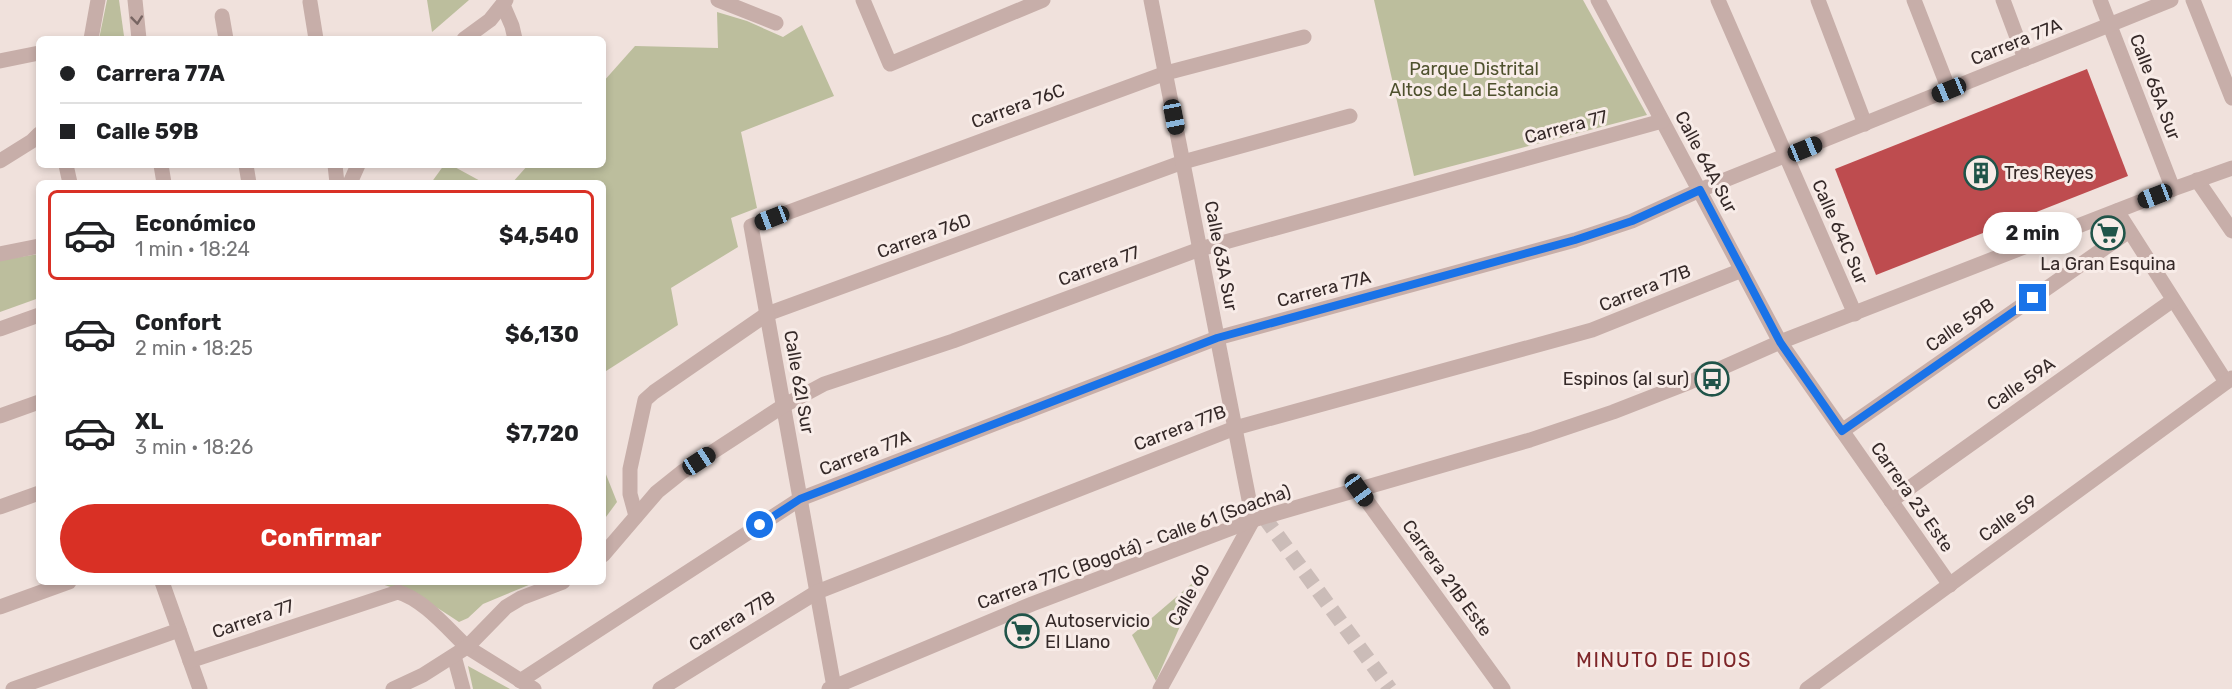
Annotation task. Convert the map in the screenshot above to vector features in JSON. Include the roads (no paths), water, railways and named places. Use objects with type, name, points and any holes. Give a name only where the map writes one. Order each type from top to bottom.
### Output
[{"type":"street","points":[[92,36],[98,0]]},
{"type":"street","points":[[135,0],[139,36]]},
{"type":"street","points":[[718,0],[776,23]]},
{"type":"street","points":[[864,0],[890,64],[1043,0]]},
{"type":"street","name":"Calle 63A Sur","points":[[1151,0],[1253,520]]},
{"type":"street","name":"Calle 64A Sur","points":[[1598,0],[1780,342]]},
{"type":"street","name":"Calle 64C Sur","points":[[1718,0],[1855,314]]},
{"type":"street","points":[[1818,0],[1865,124]]},
{"type":"street","points":[[1914,0],[1949,90]]},
{"type":"street","points":[[2003,0],[2025,59]]},
{"type":"street","name":"Calle 65A Sur","points":[[2100,0],[2173,189]]},
{"type":"street","name":"Carrera 77A","points":[[520,681],[800,499],[1217,338],[1575,240],[1632,221],[1700,190],[2171,0]]},
{"type":"street","points":[[2193,0],[2232,98]]},
{"type":"street","points":[[310,2],[316,36]]},
{"type":"street","points":[[468,36],[490,20],[504,3]]},
{"type":"street","points":[[504,3],[514,36]]},
{"type":"street","points":[[222,16],[225,36]]},
{"type":"street","name":"Carrera 76C","points":[[751,226],[1166,73],[1304,38]]},
{"type":"street","points":[[0,60],[36,54]]},
{"type":"street","name":"Carrera 76D","points":[[636,516],[630,494],[630,469],[645,400],[767,314],[1183,162],[1350,116]]},
{"type":"street","name":"Carrera 77","points":[[606,551],[657,492],[682,472],[783,406],[824,384],[953,341],[1200,249],[1662,120]]},
{"type":"street","points":[[0,161],[36,137]]},
{"type":"street","name":"Carrera 77C (Bogotá) - Calle 61 (Soacha)","points":[[832,688],[1032,604],[1253,520],[1530,440],[1612,412],[1690,382],[1780,342],[2232,168]]},
{"type":"street","points":[[2197,180],[2232,231]]},
{"type":"street","points":[[2117,211],[2173,300],[2229,380]]},
{"type":"street","name":"Calle 62I Sur","points":[[751,226],[817,591],[832,688]]},
{"type":"street","name":"Calle 59B","points":[[1842,431],[2129,231]]},
{"type":"street","points":[[0,254],[36,247]]},
{"type":"street","name":"Carrera 77B","points":[[660,689],[817,591],[1234,428],[1592,330],[1742,270]]},
{"type":"street","name":"Calle 59A","points":[[1891,501],[2173,300]]},
{"type":"street","points":[[0,329],[36,316]]},
{"type":"street","name":"Carrera 23 Este","points":[[1780,342],[1950,585]]},
{"type":"street","name":"Calle 59","points":[[1807,689],[2229,380]]},
{"type":"street","points":[[0,416],[36,403]]},
{"type":"street","name":"Carrera 21B Este","points":[[1359,490],[1503,689]]},
{"type":"street","points":[[0,507],[36,494]]},
{"type":"street","name":"Calle 60","points":[[1160,689],[1253,520]]},
{"type":"street","points":[[0,607],[61,585]]},
{"type":"street","points":[[168,585],[179,630],[200,689]]},
{"type":"street","points":[[393,689],[423,675],[461,651],[506,607],[521,598],[554,585]]},
{"type":"street","name":"Carrera 77","points":[[190,661],[398,592],[417,601],[461,651]]},
{"type":"street","points":[[13,689],[179,630]]},
{"type":"street","points":[[461,651],[534,689]]},
{"type":"street","points":[[461,651],[463,689]]},
{"type":"tunnel","points":[[1264,517],[1390,689]]},
{"type":"place","name":"Tres Reyes","points":[[1981,173]]},
{"type":"place","name":"La Gran Esquina","points":[[2108,233]]},
{"type":"place","name":"Espinos (al sur)","points":[[1712,379]]},
{"type":"place","name":"Autoservicio El Llano","points":[[1022,631]]},
{"type":"district","name":"MINUTO DE DIOS","points":[[1664,660]]},
{"type":"park label","name":"Parque Distrital Altos de La Estancia","points":[[1474,79]]}]
